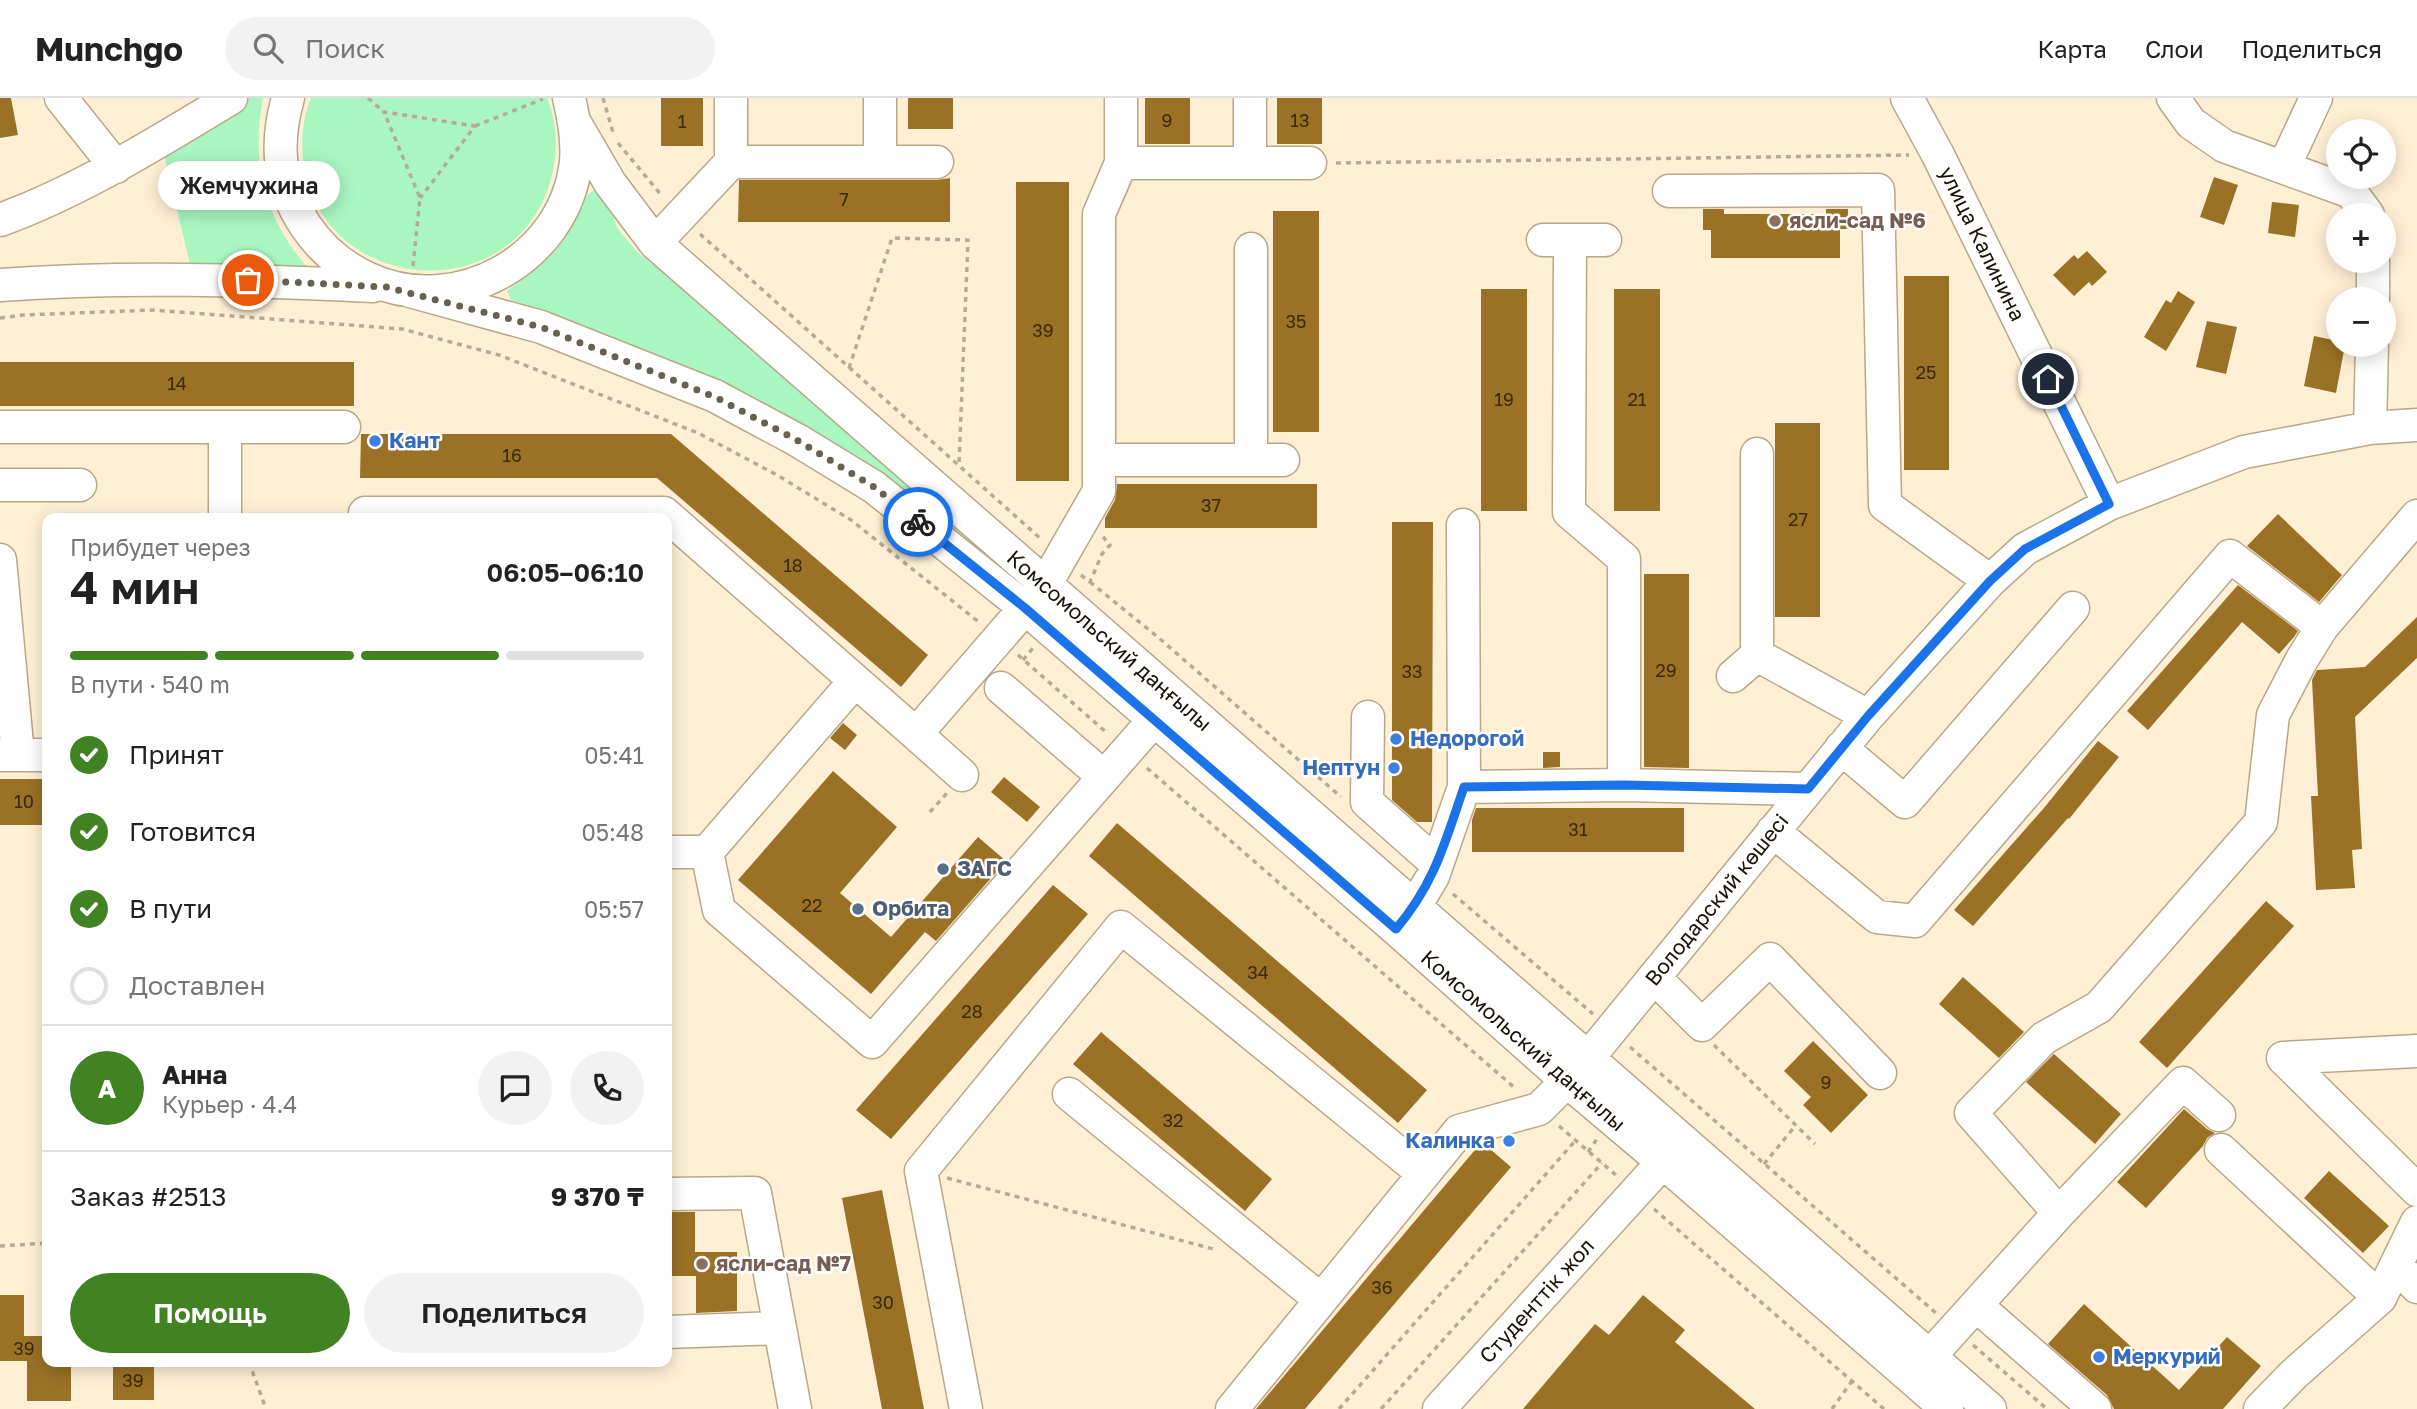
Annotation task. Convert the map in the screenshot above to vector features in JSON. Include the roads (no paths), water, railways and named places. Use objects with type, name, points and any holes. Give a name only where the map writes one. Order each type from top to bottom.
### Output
[{"type":"street","points":[[61,98],[116,167]]},
{"type":"street","points":[[0,220],[116,167],[231,98]]},
{"type":"street","points":[[288,98],[280,125],[281,167],[293,207],[316,242],[348,269],[398,289]]},
{"type":"street","points":[[655,243],[731,162],[731,98]]},
{"type":"street","points":[[880,98],[880,162]]},
{"type":"street","points":[[916,734],[1035,597],[1099,491],[1099,214],[1121,163],[1121,98]]},
{"type":"street","points":[[1250,98],[1250,163]]},
{"type":"street","name":"улица Калинина","points":[[1908,98],[2109,504]]},
{"type":"street","points":[[2173,98],[2191,123],[2224,146],[2351,192],[2359,203]]},
{"type":"street","points":[[2284,167],[2316,98]]},
{"type":"street","points":[[0,285],[71,280],[220,279],[449,291],[487,280],[520,261],[547,233],[566,199],[576,162],[572,110]]},
{"type":"street","name":"Комсомольский даңғылы","points":[[572,110],[610,183],[655,243],[1035,597],[1405,918],[1567,1081],[1664,1162],[1820,1280],[1929,1357],[1990,1409]]},
{"type":"street","points":[[731,162],[937,162]]},
{"type":"street","points":[[1121,163],[1310,163]]},
{"type":"street","points":[[1669,191],[1878,190],[1875,513],[1990,581]]},
{"type":"street","points":[[1605,240],[1556,240],[1569,512],[1624,558],[1624,785]]},
{"type":"street","points":[[1251,249],[1251,460]]},
{"type":"street","name":"Комсомольский даңғылы","points":[[398,289],[541,327],[715,397],[797,440],[874,487],[1035,597],[1154,720],[1588,1058],[1820,1280],[1947,1409]]},
{"type":"street","points":[[2370,428],[2372,357]]},
{"type":"street","name":"Володарский көшесі","points":[[1588,1058],[1868,716],[1990,581],[2025,549],[2109,504],[2244,452],[2370,428],[2417,425]]},
{"type":"street","points":[[0,427],[344,427]]},
{"type":"street","points":[[225,427],[225,513]]},
{"type":"street","points":[[1733,676],[1757,655],[1757,453]]},
{"type":"street","points":[[1099,460],[1283,460]]},
{"type":"street","points":[[0,485],[80,485]]},
{"type":"street","points":[[2059,1213],[1971,1113],[2044,1038],[2099,1007],[2261,822],[2273,715],[2322,627],[2417,516]]},
{"type":"street","points":[[672,520],[962,775]]},
{"type":"street","points":[[1405,918],[1435,870],[1464,787],[1463,525]]},
{"type":"street","points":[[1773,831],[1877,917],[1914,921],[2230,556],[2322,627]]},
{"type":"street","points":[[0,560],[22,755]]},
{"type":"street","points":[[1841,748],[1905,802],[2073,608]]},
{"type":"street","points":[[1757,655],[1868,716]]},
{"type":"street","points":[[672,852],[707,852],[855,681]]},
{"type":"street","points":[[1001,688],[1104,777]]},
{"type":"street","points":[[1368,717],[1367,802],[1435,870]]},
{"type":"street","points":[[707,852],[719,910],[872,1042],[1154,720]]},
{"type":"street","points":[[1464,787],[1624,785],[1808,789]]},
{"type":"street","points":[[966,1409],[921,1171],[1121,927],[1424,1174]]},
{"type":"street","points":[[1654,977],[1702,1026],[1770,959],[1880,1073]]},
{"type":"street","points":[[2417,1051],[2283,1058],[2417,1190]]},
{"type":"street","points":[[1232,1409],[1459,1132],[1539,1109],[1567,1081]]},
{"type":"street","points":[[1929,1357],[1978,1306],[2059,1213],[2183,1083],[2219,1115]]},
{"type":"street","points":[[1069,1094],[1321,1300]]},
{"type":"street","points":[[2221,1150],[2380,1298]]},
{"type":"street","name":"Студенттік жол","points":[[1439,1409],[1664,1162]]},
{"type":"street","points":[[672,1194],[755,1193],[795,1409]]},
{"type":"street","points":[[2260,1409],[2292,1375],[2406,1276],[2417,1222]]},
{"type":"street","points":[[1978,1306],[2095,1409]]},
{"type":"street","points":[[672,1332],[780,1328]]},
{"type":"place","name":"ясли-сад №6","points":[[1775,221]]},
{"type":"place","name":"Жемчужина","points":[[248,280]]},
{"type":"place","name":"Кант","points":[[375,441]]},
{"type":"place","name":"Недорогой","points":[[1396,739]]},
{"type":"place","name":"Нептун","points":[[1394,768]]},
{"type":"place","name":"ЗАГС","points":[[943,869]]},
{"type":"place","name":"Орбита","points":[[858,909]]},
{"type":"place","name":"Калинка","points":[[1509,1141]]},
{"type":"place","name":"ясли-сад №7","points":[[702,1264]]},
{"type":"place","name":"Меркурий","points":[[2099,1357]]}]
